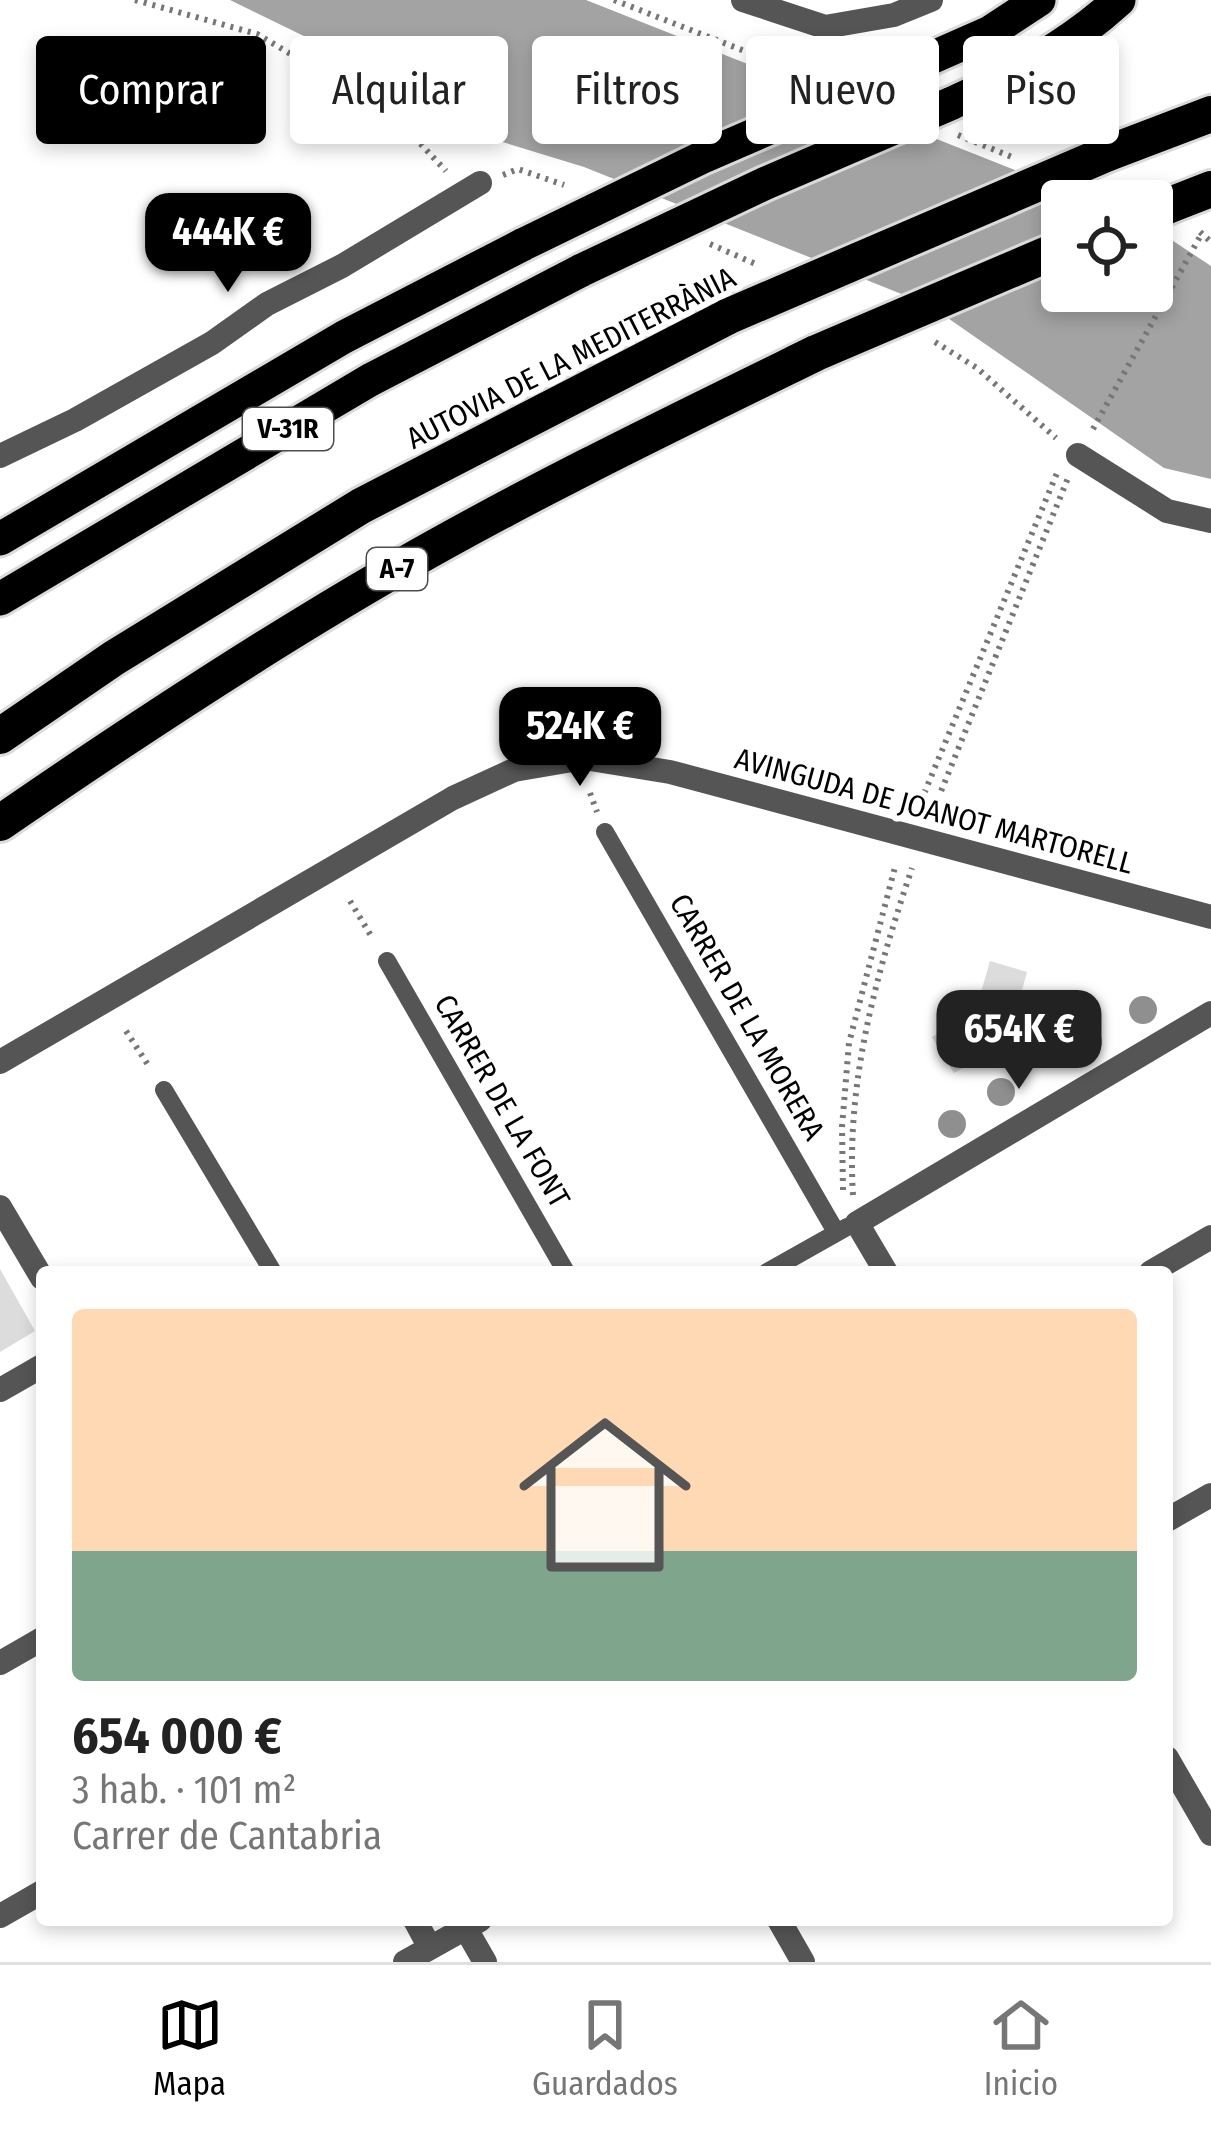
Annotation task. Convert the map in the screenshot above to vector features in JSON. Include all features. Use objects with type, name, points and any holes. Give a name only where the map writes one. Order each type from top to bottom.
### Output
[{"type":"highway","name":"V-31R","points":[[0,539],[344,337],[705,156],[990,32],[1039,0]]},
{"type":"highway","name":"V-31R","points":[[0,599],[370,380],[582,270],[1030,65],[1085,31],[1119,0]]},
{"type":"highway","name":"AUTOVIA DE LA MEDITERRÀNIA","points":[[0,736],[114,658],[361,506],[729,316],[1106,154],[1211,114]]},
{"type":"highway","points":[[1173,204],[1203,192]]},
{"type":"highway","name":"A-7","points":[[0,824],[149,720],[392,572],[603,457],[816,353],[1041,257]]},
{"type":"street","points":[[743,0],[825,27],[894,15],[931,0]]},
{"type":"street","points":[[0,456],[212,343],[267,304],[342,266],[480,183]]},
{"type":"street","points":[[1072,454],[1167,512],[1211,520]]},
{"type":"street","name":"AVINGUDA DE JOANOT MARTORELL","points":[[0,1062],[454,798],[514,770],[584,758],[670,772],[1211,917]]},
{"type":"street","points":[[847,1227],[1211,1013]]},
{"type":"street","points":[[0,1207],[36,1268]]},
{"type":"street","name":"CARRER DE LA MORERA","points":[[847,1227],[881,1266]]},
{"type":"street","points":[[1161,1266],[1211,1237]]},
{"type":"street","points":[[0,1390],[36,1369]]},
{"type":"street","points":[[1173,1517],[1211,1496]]},
{"type":"street","points":[[0,1664],[36,1643]]},
{"type":"street","points":[[1173,1768],[1211,1834]]},
{"type":"street","points":[[0,1916],[36,1895]]},
{"type":"street","points":[[418,1926],[430,1948]]},
{"type":"street","points":[[405,1962],[469,1926]]},
{"type":"street","points":[[474,1926],[485,1962]]},
{"type":"street","points":[[782,1926],[803,1962]]},
{"type":"lane","name":"CARRER DE LA MORERA","points":[[605,832],[847,1227]]},
{"type":"lane","name":"CARRER DE LA FONT","points":[[387,961],[563,1266]]},
{"type":"lane","points":[[164,1090],[269,1266]]},
{"type":"lane","points":[[777,1266],[847,1227]]},
{"type":"path","points":[[921,801],[1072,454],[1092,430],[1202,233],[1211,242]]},
{"type":"path","points":[[847,1227],[842,1127],[849,1043],[895,867]]},
{"type":"path","points":[[350,901],[387,961]]},
{"type":"path","points":[[126,1031],[164,1090]]},
{"type":"shaded area","points":[[230,0],[586,0],[677,36],[532,36],[532,144],[722,144],[722,54],[746,63],[746,144],[939,144],[939,140],[1041,180],[1041,312],[1173,312],[1173,241],[1211,266],[1211,479],[1164,468],[929,305],[584,167],[508,144],[508,36],[304,36]]},
{"type":"shaded area","points":[[990,961],[1027,972],[1017,1009],[978,1003]]},
{"type":"shaded area","points":[[968,1015],[989,1054],[954,1073],[932,1037]]},
{"type":"shaded area","points":[[0,1269],[35,1331],[0,1352]]}]
